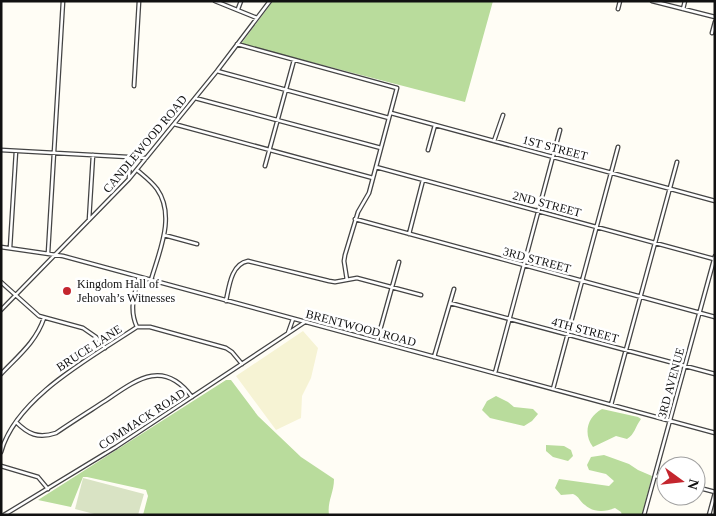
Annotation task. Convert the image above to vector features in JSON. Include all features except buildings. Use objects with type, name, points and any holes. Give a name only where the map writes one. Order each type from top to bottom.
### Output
[{"type":"street","points":[[48,253],[63,1]]},
{"type":"street","points":[[134,86],[139,1]]},
{"type":"street","points":[[215,1],[257,18]]},
{"type":"street","points":[[238,9],[240,1]]},
{"type":"street","name":"CANDLEWOOD ROAD","points":[[1,310],[137,170],[217,71],[270,1]]},
{"type":"street","points":[[618,9],[620,1]]},
{"type":"street","points":[[652,1],[715,17]]},
{"type":"street","points":[[683,9],[685,1]]},
{"type":"street","points":[[712,33],[715,22]]},
{"type":"street","points":[[237,44],[397,88],[369,193],[355,219],[344,261],[347,280]]},
{"type":"street","points":[[265,166],[294,60]]},
{"type":"street","points":[[217,71],[389,118]]},
{"type":"street","points":[[195,98],[381,148]]},
{"type":"street","name":"1ST STREET","points":[[391,113],[715,200]]},
{"type":"street","points":[[494,141],[503,115]]},
{"type":"street","points":[[174,124],[373,178]]},
{"type":"street","points":[[428,150],[435,125]]},
{"type":"street","points":[[495,373],[560,130]]},
{"type":"street","points":[[553,389],[618,147]]},
{"type":"street","points":[[1,150],[146,158]]},
{"type":"street","points":[[10,248],[16,151]]},
{"type":"street","points":[[88,220],[93,155]]},
{"type":"street","points":[[129,179],[130,157]]},
{"type":"street","points":[[611,405],[677,162]]},
{"type":"street","name":"2ND STREET","points":[[376,167],[714,258]]},
{"type":"street","points":[[137,170],[152,183],[163,202],[166,215],[164,235],[150,280]]},
{"type":"street","points":[[409,234],[423,180]]},
{"type":"street","name":"3RD STREET","points":[[355,219],[715,317]]},
{"type":"street","points":[[164,235],[197,244]]},
{"type":"street","name":"BRENTWOOD ROAD","points":[[1,246],[56,254],[715,433]]},
{"type":"street","name":"3RD AVENUE","points":[[644,515],[714,258]]},
{"type":"street","points":[[226,301],[235,268],[248,261],[328,281],[335,282],[357,278],[421,295]]},
{"type":"street","points":[[377,342],[399,262]]},
{"type":"street","points":[[137,327],[132,308],[139,278]]},
{"type":"street","points":[[1,282],[34,312],[44,318],[83,328],[96,337],[104,348]]},
{"type":"street","points":[[434,357],[454,289]]},
{"type":"street","name":"4TH STREET","points":[[450,303],[715,374]]},
{"type":"street","points":[[1,374],[33,341],[44,318]]},
{"type":"street","points":[[288,334],[292,319]]},
{"type":"street","name":"COMMACK ROAD","points":[[4,514],[48,489],[305,322]]},
{"type":"street","name":"BRUCE LANE","points":[[1,452],[8,434],[16,422],[55,381],[137,327],[144,326],[158,329],[226,348],[242,364]]},
{"type":"street","points":[[16,422],[29,433],[35,435],[41,436],[56,433],[134,382],[149,376],[165,376],[172,379],[186,389],[192,397]]},
{"type":"street","points":[[1,466],[38,477],[48,489]]},
{"type":"street","points":[[708,515],[715,492]]},
{"type":"shaded area","points":[[303,331],[318,348],[311,378],[302,396],[301,418],[276,430],[236,376]]},
{"type":"green space","points":[[273,1],[493,1],[465,102],[241,44]]},
{"type":"green space","points":[[226,380],[231,380],[258,416],[301,457],[334,479],[329,515],[143,515],[148,496],[146,490],[87,477],[83,477],[71,507],[38,500]]},
{"type":"green space","points":[[496,396],[514,407],[533,409],[538,414],[524,426],[490,418],[482,410],[487,401]]},
{"type":"green space","points":[[602,409],[641,419],[627,439],[616,436],[593,447],[588,437],[588,426],[593,416]]},
{"type":"green space","points":[[546,445],[564,446],[571,450],[573,456],[568,461],[553,457],[546,451]]},
{"type":"green space","points":[[604,455],[629,464],[652,476],[642,515],[622,515],[615,508],[596,511],[588,508],[575,495],[561,495],[555,488],[559,479],[609,486],[614,481],[606,474],[589,470],[587,465],[591,457]]},
{"type":"green space","points":[[83,478],[144,494],[138,515],[98,515],[75,509]]},
{"type":"place","name":"Kingdom Hall of Jehovah’s Witnesses","points":[[67,291]]}]
